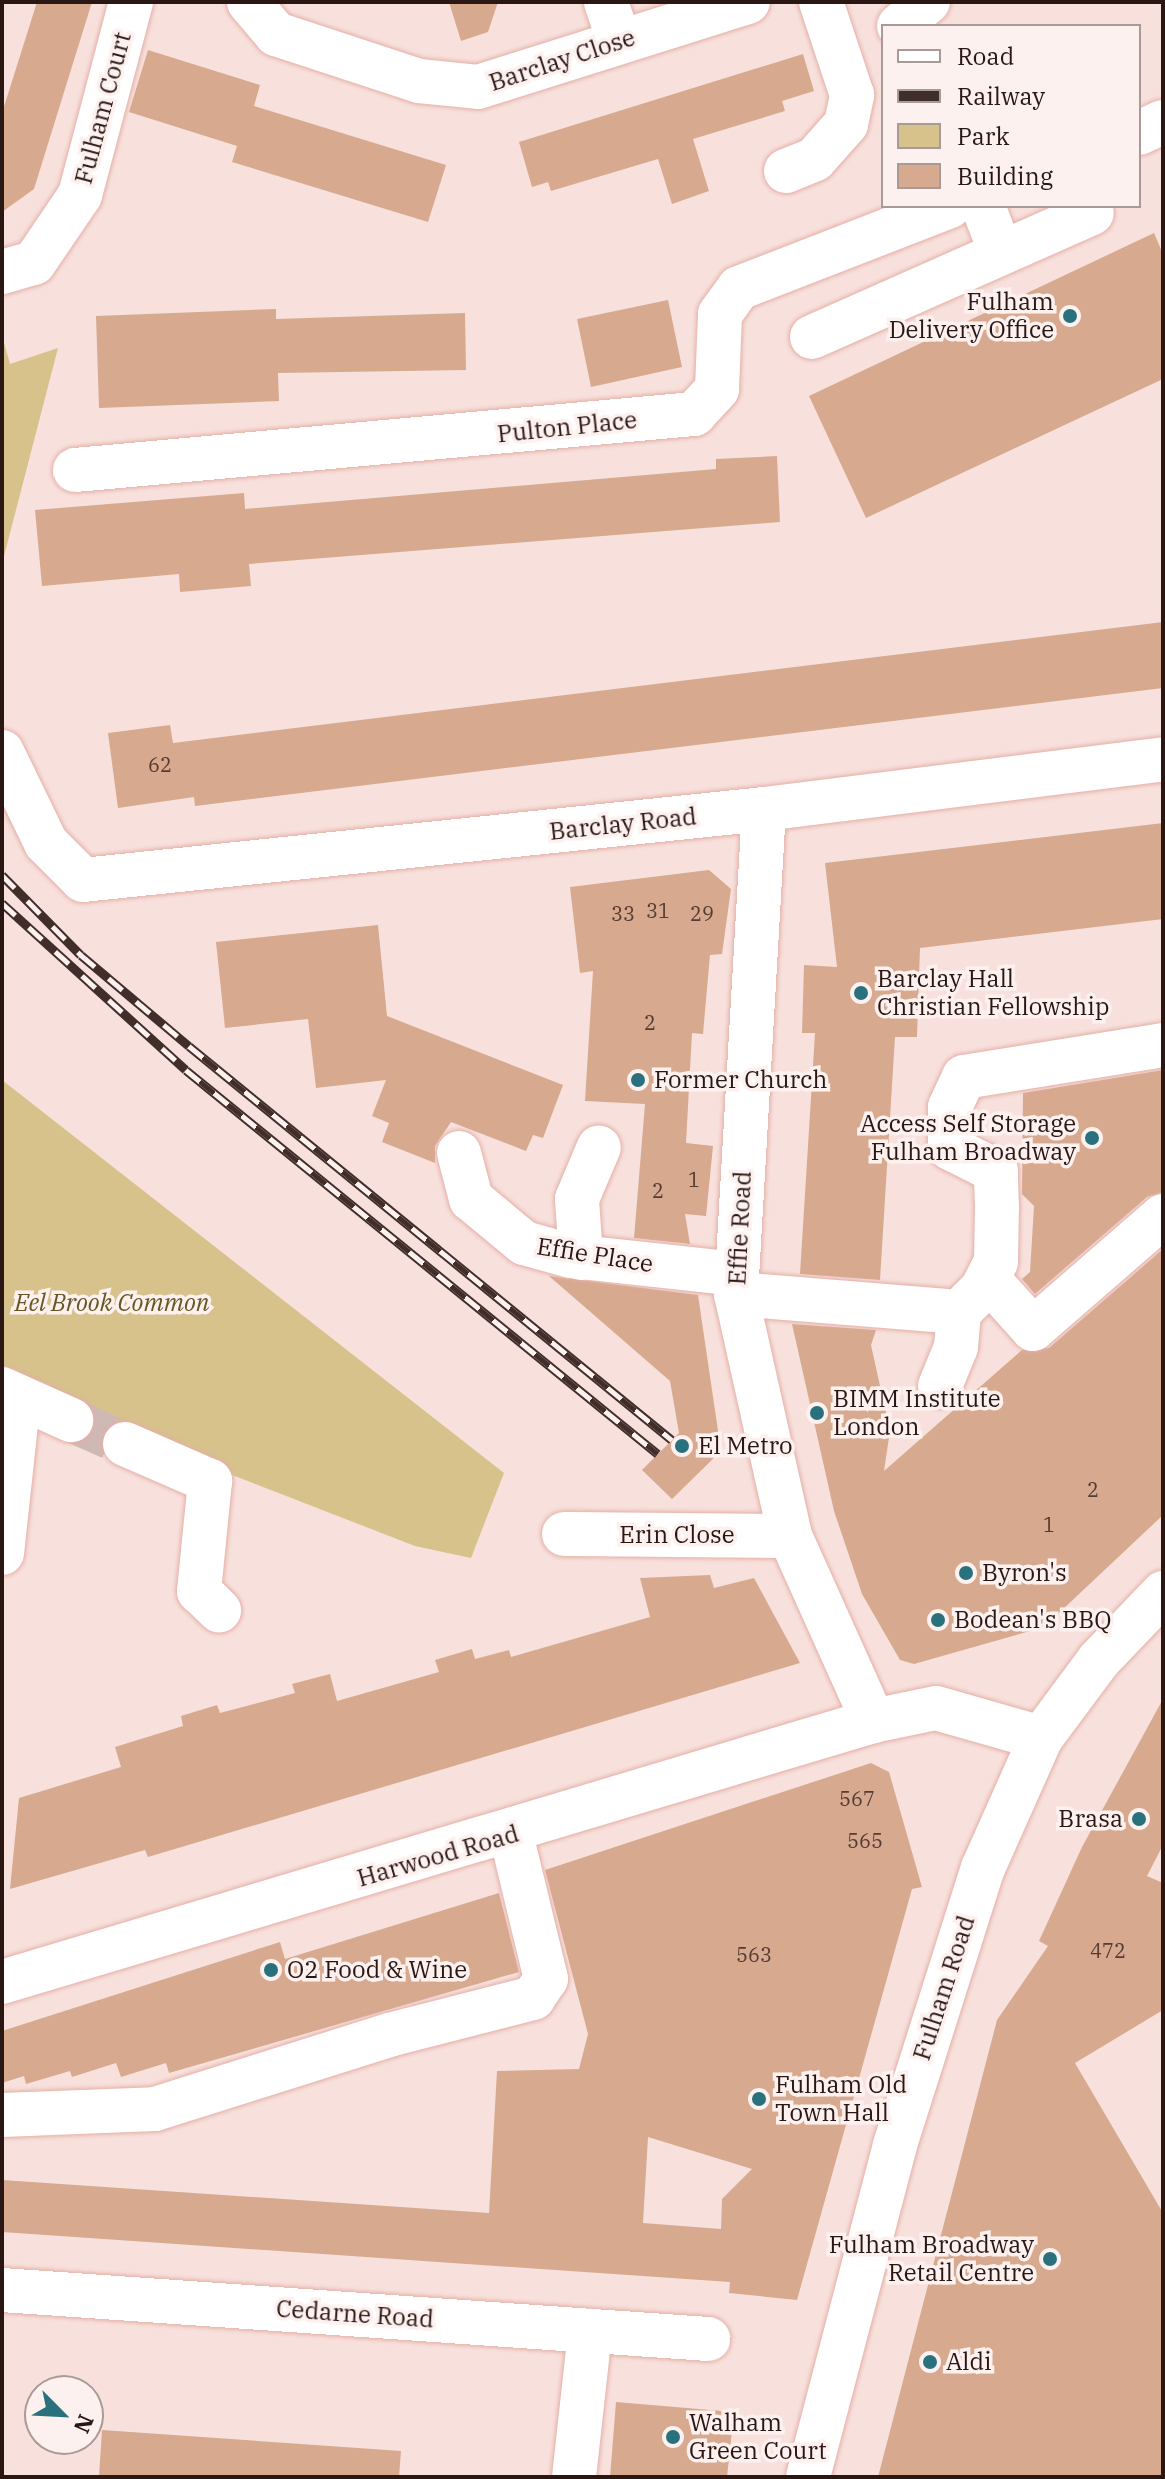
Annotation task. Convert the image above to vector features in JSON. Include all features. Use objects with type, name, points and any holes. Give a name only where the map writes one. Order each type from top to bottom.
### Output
[{"type":"street","name":"Fulham Court","points":[[2,272],[34,263],[80,195],[131,2]]},
{"type":"street","name":"Barclay Close","points":[[249,2],[276,34],[419,81],[478,87],[613,21],[748,2]]},
{"type":"street","points":[[786,171],[815,159],[846,124],[852,95],[821,2]]},
{"type":"street","points":[[901,24],[928,2]]},
{"type":"street","points":[[1141,132],[1163,122]]},
{"type":"street","name":"Pulton Place","points":[[75,470],[694,414],[717,389],[720,314],[739,288],[945,208]]},
{"type":"street","points":[[984,208],[1001,253]]},
{"type":"street","points":[[812,337],[1092,213]]},
{"type":"street","name":"Barclay Road","points":[[2,752],[46,843],[83,880],[764,809],[1163,759]]},
{"type":"street","name":"Effie Road","points":[[764,809],[738,1252],[790,1536],[873,1721]]},
{"type":"street","points":[[940,1386],[956,1347],[959,1312],[988,1279],[996,1262],[996,1171],[950,1148],[950,1107],[964,1077],[1163,1045]]},
{"type":"street","points":[[581,1258],[577,1199],[599,1147]]},
{"type":"street","name":"Effie Place","points":[[459,1153],[471,1199],[496,1226],[524,1243],[581,1258],[738,1252],[959,1312]]},
{"type":"street","points":[[988,1279],[1033,1329],[1163,1216]]},
{"type":"street","points":[[2,1553],[11,1393],[71,1420]]},
{"type":"street","points":[[125,1444],[210,1481],[199,1591],[219,1610]]},
{"type":"street","name":"Erin Close","points":[[564,1534],[790,1536]]},
{"type":"street","name":"Fulham Road","points":[[808,2477],[938,2005],[983,1868],[1041,1738],[1099,1660],[1163,1593]]},
{"type":"street","name":"Harwood Road","points":[[2,1982],[511,1834],[873,1721],[936,1708],[1041,1738]]},
{"type":"street","points":[[2,2115],[155,2109],[389,2035],[533,1998],[546,1979],[511,1834]]},
{"type":"street","name":"Cedarne Road","points":[[2,2290],[708,2339]]},
{"type":"street","points":[[574,2477],[590,2331]]},
{"type":"green space","points":[[3,339],[10,364],[58,348],[2,564]]},
{"type":"green space","name":"Eel Brook Common","points":[[2,1080],[504,1473],[471,1558],[415,1546],[152,1444],[2,1368]]},
{"type":"building","points":[[37,2],[92,2],[34,189],[2,212],[2,113]]},
{"type":"building","points":[[449,2],[498,2],[488,32],[461,41]]},
{"type":"building","points":[[148,50],[260,85],[254,106],[446,165],[428,222],[232,162],[237,146],[129,112]]},
{"type":"building","points":[[803,54],[814,91],[782,101],[785,111],[693,139],[709,191],[672,204],[658,159],[551,191],[548,182],[532,187],[519,142]]},
{"type":"building","name":"Fulham Delivery Office","points":[[1154,233],[1163,254],[1163,379],[866,518],[809,396]]},
{"type":"building","points":[[668,300],[682,367],[591,387],[577,319]]},
{"type":"building","points":[[276,309],[276,319],[465,313],[466,370],[278,373],[279,401],[99,408],[96,316]]},
{"type":"building","points":[[777,456],[780,522],[249,564],[251,586],[180,592],[179,574],[42,586],[35,510],[244,493],[245,509],[716,469],[716,459]]},
{"type":"building","points":[[1163,622],[1163,688],[195,806],[194,797],[118,808],[108,733],[170,725],[173,743]]},
{"type":"building","points":[[1163,823],[1163,919],[920,948],[917,1037],[895,1037],[880,1280],[800,1274],[815,1033],[802,1033],[804,965],[837,967],[825,863]]},
{"type":"building","points":[[709,870],[731,889],[722,954],[710,955],[703,1034],[692,1033],[686,1143],[713,1146],[706,1216],[685,1214],[690,1244],[634,1238],[645,1104],[585,1101],[593,971],[580,973],[570,887]]},
{"type":"building","points":[[378,925],[387,1016],[563,1085],[543,1138],[533,1135],[526,1151],[451,1122],[435,1146],[435,1163],[382,1142],[389,1123],[372,1116],[386,1080],[316,1088],[308,1019],[225,1028],[216,942]]},
{"type":"building","name":"Access Self Storage Fulham Broadway","points":[[1163,1070],[1163,1192],[1147,1197],[1035,1294],[1022,1279],[1030,1272],[1034,1206],[1022,1194],[1023,1093]]},
{"type":"building","points":[[1163,1249],[1163,1515],[1044,1627],[914,1664],[900,1660],[862,1594],[834,1511],[792,1324],[876,1330],[871,1345],[890,1431],[884,1471],[1022,1350],[1049,1348]]},
{"type":"building","points":[[549,1276],[698,1295],[721,1451],[672,1499],[642,1470],[679,1433],[670,1381]]},
{"type":"building","points":[[710,1575],[714,1588],[754,1578],[800,1663],[148,1857],[145,1850],[10,1889],[19,1798],[121,1767],[115,1747],[183,1726],[181,1716],[217,1705],[220,1713],[295,1693],[292,1684],[330,1674],[337,1701],[439,1672],[435,1660],[472,1649],[475,1659],[509,1650],[511,1657],[650,1617],[640,1578]]},
{"type":"building","name":"Fulham Broadway Retail Centre","points":[[1163,1699],[1163,1845],[1147,1876],[1163,1883],[1163,2010],[1075,2063],[1163,2213],[1163,2477],[878,2477],[997,2020],[1048,1946],[1039,1941],[1082,1847]]},
{"type":"building","points":[[871,1763],[889,1772],[922,1887],[912,1889],[797,2300],[729,2293],[730,2282],[2,2232],[2,2180],[489,2213],[497,2071],[579,2069],[588,2034],[545,1870]],"holes":[[[648,2137],[752,2169],[722,2199],[721,2229],[643,2223]]]},
{"type":"building","points":[[499,1893],[519,1972],[169,2073],[166,2063],[121,2077],[116,2063],[72,2077],[70,2071],[26,2084],[24,2076],[2,2083],[2,2031],[280,1942],[285,1959]]},
{"type":"building","name":"Walham Green Court","points":[[616,2402],[734,2412],[727,2477],[610,2477]]},
{"type":"building","points":[[104,2430],[401,2451],[399,2477],[99,2477],[100,2455],[104,2455]]},
{"type":"tunnel","points":[[71,1420],[125,1444]]},
{"type":"railway","points":[[2,875],[81,955],[672,1440]]},
{"type":"railway","points":[[2,903],[186,1070],[658,1454]]},
{"type":"place","name":"Fulham Delivery Office","points":[[1070,316]]},
{"type":"place","name":"Barclay Hall Christian Fellowship","points":[[861,993]]},
{"type":"place","name":"Former Church","points":[[638,1080]]},
{"type":"place","name":"Access Self Storage Fulham Broadway","points":[[1092,1138]]},
{"type":"place","name":"BIMM Institute London","points":[[817,1413]]},
{"type":"place","name":"El Metro","points":[[682,1446]]},
{"type":"place","name":"Byron's","points":[[966,1573]]},
{"type":"place","name":"Bodean's BBQ","points":[[938,1620]]},
{"type":"place","name":"Brasa","points":[[1139,1819]]},
{"type":"place","name":"O2 Food & Wine","points":[[271,1970]]},
{"type":"place","name":"Fulham Old Town Hall","points":[[759,2099]]},
{"type":"place","name":"Fulham Broadway Retail Centre","points":[[1050,2259]]},
{"type":"place","name":"Aldi","points":[[930,2362]]},
{"type":"place","name":"Walham Green Court","points":[[673,2437]]}]
